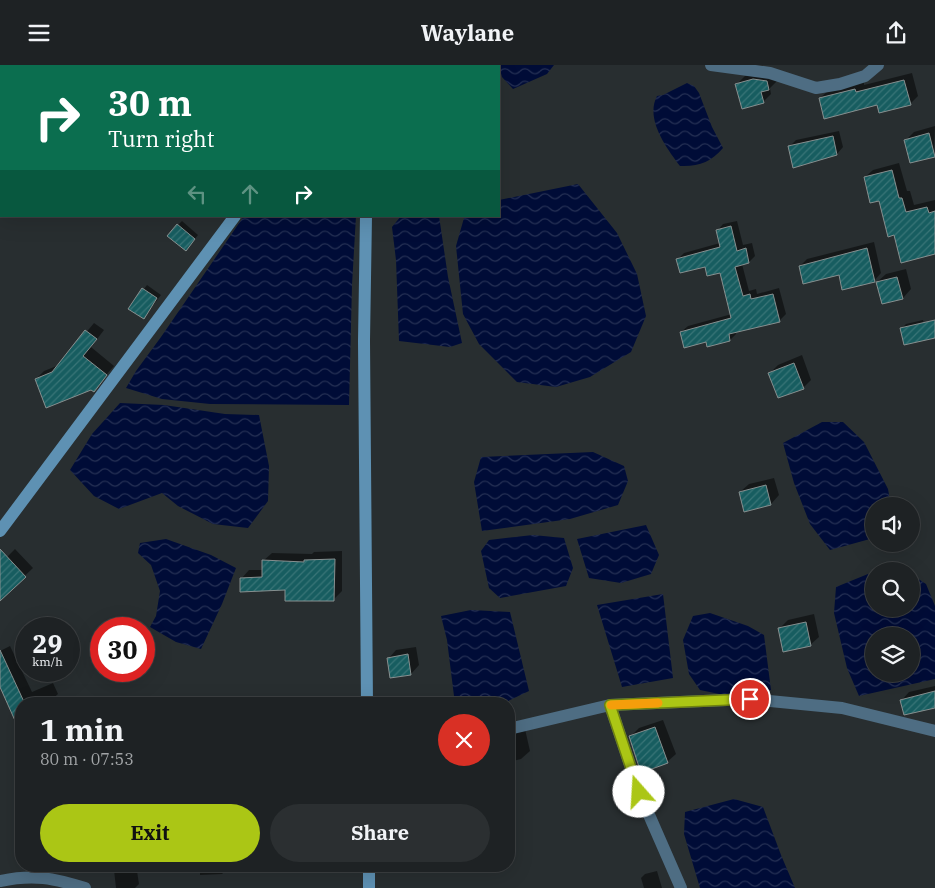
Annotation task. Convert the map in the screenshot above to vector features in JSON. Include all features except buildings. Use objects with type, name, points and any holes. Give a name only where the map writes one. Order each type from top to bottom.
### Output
[{"type":"street","points":[[710,65],[770,73],[816,88],[840,84],[865,76],[878,65]]},
{"type":"street","points":[[0,531],[233,217]]},
{"type":"street","points":[[366,217],[364,341],[367,697]]},
{"type":"street","points":[[515,728],[610,705],[750,699],[842,708],[935,731]]},
{"type":"street","points":[[610,705],[639,792],[681,888]]},
{"type":"street","points":[[368,872],[369,888]]},
{"type":"street","points":[[0,881],[22,876],[54,878],[85,888]]},
{"type":"water","points":[[500,65],[554,65],[547,74],[513,89],[502,77]]},
{"type":"water","points":[[687,83],[694,86],[699,93],[712,127],[723,148],[704,163],[693,166],[680,166],[659,133],[655,123],[654,105],[657,96]]},
{"type":"water","points":[[578,184],[617,233],[637,274],[646,316],[631,352],[590,377],[556,387],[517,382],[479,344],[463,314],[456,246],[464,218],[500,217],[500,200]]},
{"type":"water","points":[[243,217],[356,217],[349,405],[210,404],[162,399],[126,388]]},
{"type":"water","points":[[400,217],[439,217],[448,277],[462,343],[450,347],[399,341],[396,260],[392,227]]},
{"type":"water","points":[[120,403],[164,405],[225,414],[259,415],[269,466],[268,501],[248,528],[213,524],[178,506],[162,493],[119,509],[94,496],[70,470],[92,434]]},
{"type":"water","points":[[822,422],[843,422],[864,442],[888,489],[889,497],[865,497],[865,540],[830,550],[810,524],[794,483],[783,443]]},
{"type":"water","points":[[593,452],[624,466],[628,481],[618,505],[570,519],[482,531],[474,482],[481,457]]},
{"type":"water","points":[[646,525],[659,555],[651,574],[621,583],[589,578],[577,539]]},
{"type":"water","points":[[533,535],[564,538],[573,568],[566,586],[500,598],[489,588],[481,551],[489,540]]},
{"type":"water","points":[[166,539],[211,555],[236,568],[201,649],[176,642],[155,630],[155,618],[160,591],[151,565],[138,553],[140,543]]},
{"type":"water","points":[[865,575],[865,617],[920,617],[920,580],[926,584],[935,606],[935,679],[859,696],[847,668],[834,613],[836,587]]},
{"type":"water","points":[[663,594],[673,678],[622,687],[597,605]]},
{"type":"water","points":[[471,610],[510,612],[529,691],[515,698],[454,697],[447,640],[441,616]]},
{"type":"water","points":[[710,613],[748,626],[764,635],[771,690],[724,695],[700,690],[689,674],[683,640],[693,616]]},
{"type":"water","points":[[734,799],[763,807],[795,888],[700,888],[684,834],[685,812]]},
{"type":"slow traffic","points":[[611,705],[658,703]]},
{"type":"route","points":[[639,792],[610,705],[750,699]]}]
